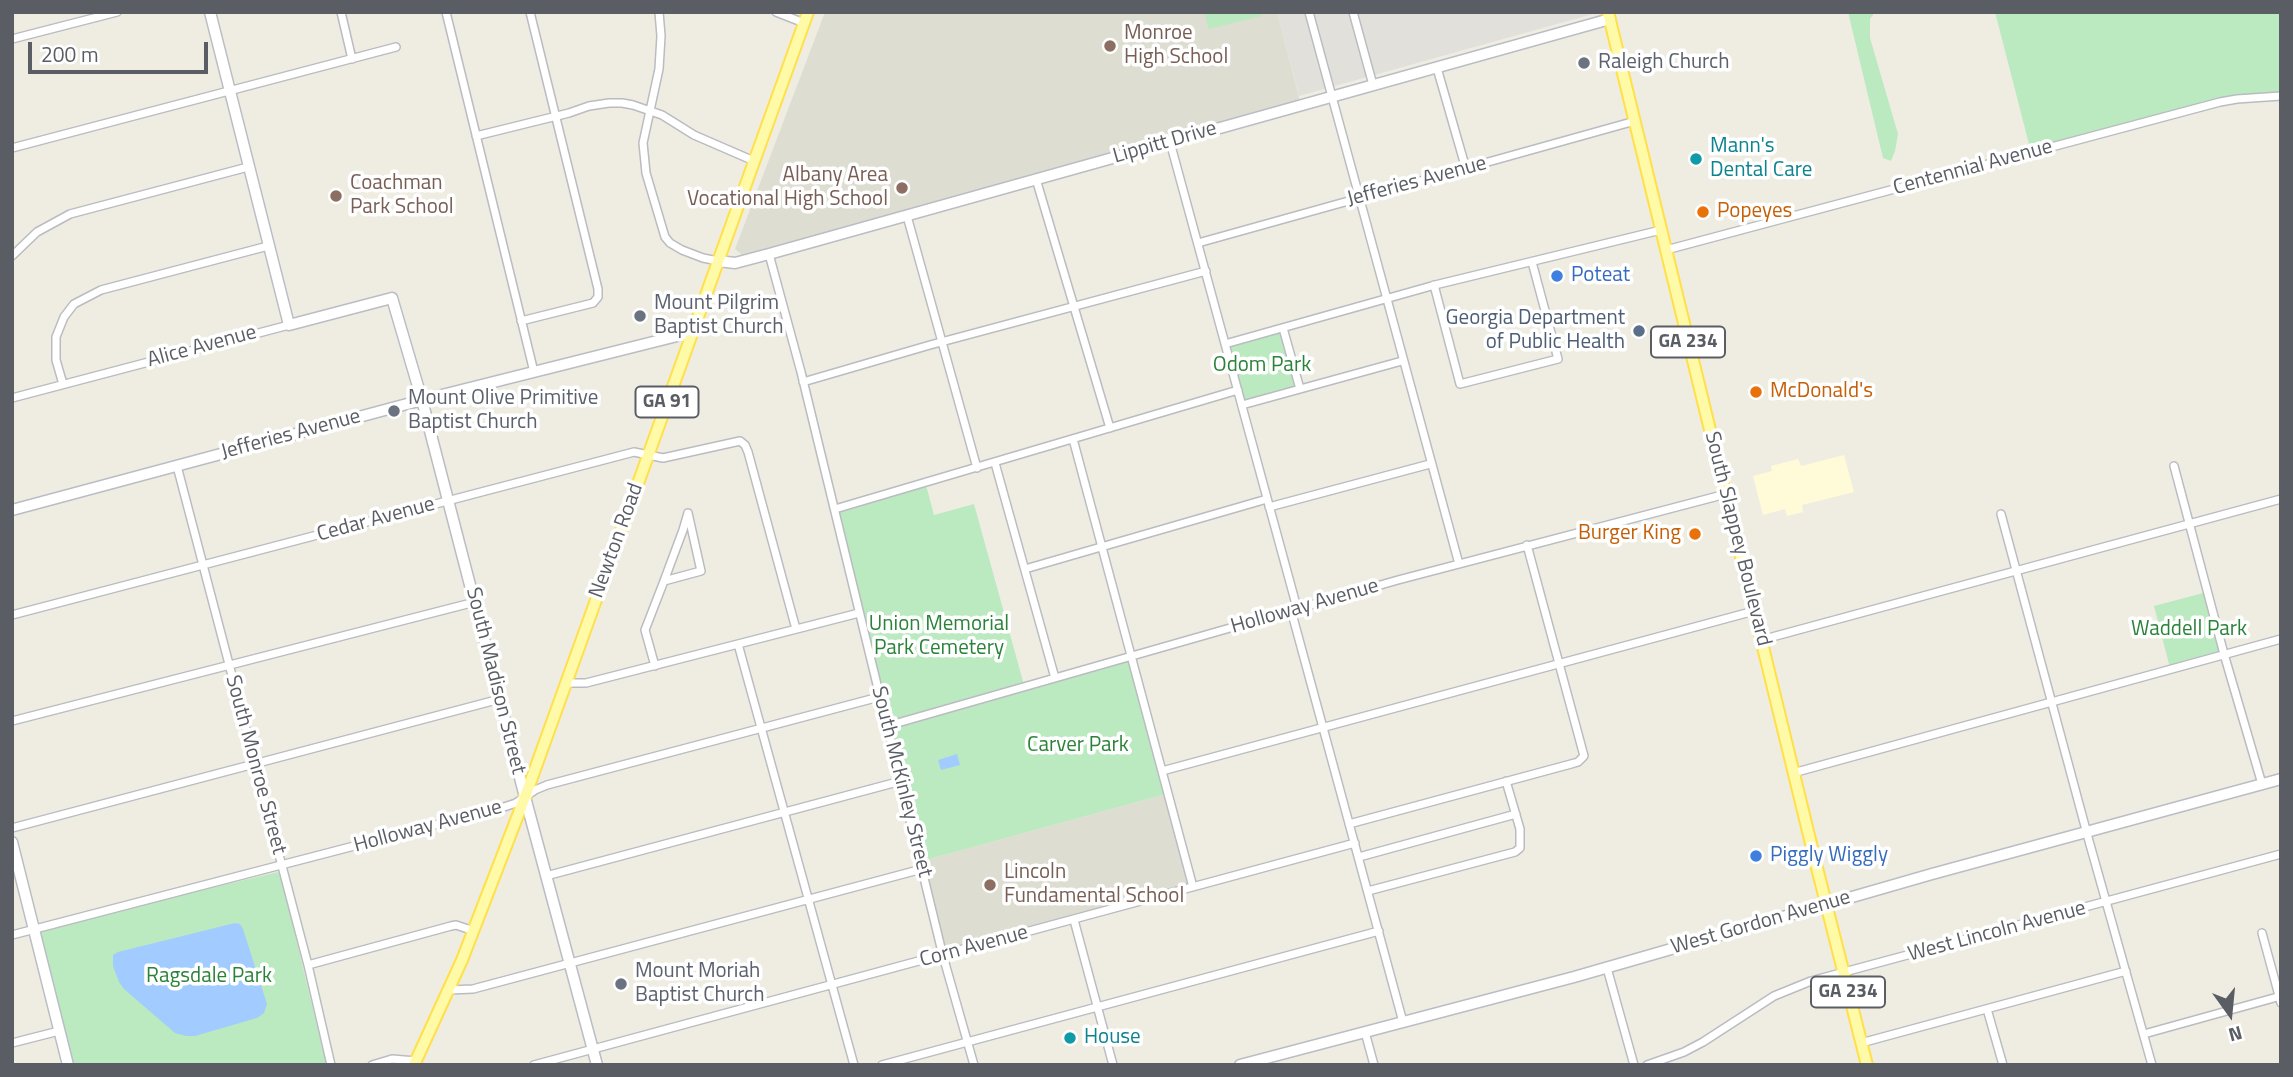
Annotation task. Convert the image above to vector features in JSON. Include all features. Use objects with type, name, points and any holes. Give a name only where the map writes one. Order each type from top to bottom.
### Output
[{"type":"main road","name":"South Slappey Boulevard","points":[[1609,16],[1793,773],[1867,1065]]},
{"type":"main road","name":"Newton Road","points":[[415,1063],[474,931],[525,797],[806,18]]},
{"type":"street","points":[[12,39],[117,12]]},
{"type":"street","points":[[210,12],[289,324]]},
{"type":"street","points":[[341,12],[352,59]]},
{"type":"street","points":[[446,12],[534,372]]},
{"type":"street","points":[[521,321],[593,303],[598,297],[530,12]]},
{"type":"street","points":[[659,12],[660,62],[645,131],[643,155],[646,173],[662,233],[670,243],[703,258],[718,261]]},
{"type":"street","points":[[776,12],[806,18]]},
{"type":"street","points":[[1309,12],[1459,564]]},
{"type":"street","points":[[1353,12],[1373,85]]},
{"type":"street","name":"Lippitt Drive","points":[[718,261],[735,262],[769,254],[1437,68],[1609,16]]},
{"type":"street","points":[[12,148],[396,47]]},
{"type":"street","points":[[1437,68],[1466,169]]},
{"type":"street","name":"Centennial Avenue","points":[[1666,250],[2183,112],[2237,99],[2281,96]]},
{"type":"street","points":[[476,136],[589,106],[609,103],[633,105],[662,115],[704,140],[754,161]]},
{"type":"street","name":"Jefferies Avenue","points":[[1198,243],[1635,121]]},
{"type":"street","points":[[1170,142],[1268,503],[1349,824],[1403,1022]]},
{"type":"street","points":[[12,256],[37,232],[70,214],[248,166]]},
{"type":"street","points":[[1036,179],[1110,428]]},
{"type":"street","points":[[907,216],[977,468]]},
{"type":"street","points":[[1225,344],[1434,285],[1661,230]]},
{"type":"street","points":[[63,384],[56,360],[56,337],[64,317],[74,304],[101,290],[268,246]]},
{"type":"street","name":"South McKinley Street","points":[[769,254],[835,509],[943,956],[974,1065]]},
{"type":"street","points":[[1434,285],[1460,384],[1558,359],[1532,262]]},
{"type":"street","points":[[803,382],[1206,271]]},
{"type":"street","name":"Alice Avenue","points":[[12,398],[392,298]]},
{"type":"street","name":"South Madison Street","points":[[392,298],[422,400],[597,1065]]},
{"type":"street","points":[[1283,328],[1300,389]]},
{"type":"street","name":"Jefferies Avenue","points":[[12,510],[422,400],[693,332]]},
{"type":"street","points":[[1242,405],[1402,361]]},
{"type":"street","points":[[835,509],[1238,390]]},
{"type":"street","points":[[1073,439],[1193,887]]},
{"type":"street","name":"Cedar Avenue","points":[[12,615],[634,452],[663,458],[740,442],[745,444],[748,452],[796,629]]},
{"type":"street","points":[[995,463],[1055,678]]},
{"type":"street","points":[[1025,569],[1268,503],[1430,464]]},
{"type":"street","name":"South Monroe Street","points":[[177,466],[308,965],[331,1065]]},
{"type":"street","points":[[2174,466],[2262,784]]},
{"type":"street","name":"Holloway Avenue","points":[[887,726],[1294,609],[1726,494]]},
{"type":"street","points":[[1761,640],[2281,499]]},
{"type":"street","points":[[654,666],[645,630],[688,513],[701,571],[664,581]]},
{"type":"street","points":[[2001,514],[2152,1065]]},
{"type":"street","points":[[1349,824],[1578,762],[1584,756],[1527,545]]},
{"type":"street","points":[[12,722],[475,602]]},
{"type":"street","points":[[1162,771],[1754,611]]},
{"type":"street","points":[[565,683],[586,683],[859,613]]},
{"type":"street","points":[[1793,773],[2281,639]]},
{"type":"street","points":[[738,644],[854,1065]]},
{"type":"street","name":"Holloway Avenue","points":[[12,935],[504,807],[547,785],[879,697]]},
{"type":"street","points":[[12,828],[500,699]]},
{"type":"street","name":"West Gordon Avenue","points":[[1240,1065],[1607,968],[2281,779]]},
{"type":"street","points":[[546,876],[901,781]]},
{"type":"street","points":[[1368,891],[1514,852],[1520,848],[1520,829],[1506,781]]},
{"type":"street","points":[[1359,858],[1516,814]]},
{"type":"street","points":[[12,842],[68,1065]]},
{"type":"street","name":"Corn Avenue","points":[[534,1065],[1355,843]]},
{"type":"street","name":"West Lincoln Avenue","points":[[1647,1065],[1684,1052],[1774,996],[1811,981],[2281,854]]},
{"type":"street","points":[[449,989],[473,989],[922,869]]},
{"type":"street","points":[[1074,920],[1113,1065]]},
{"type":"street","points":[[308,965],[452,926],[474,931]]},
{"type":"street","points":[[882,1065],[1378,931]]},
{"type":"street","points":[[2144,1034],[2280,998],[2262,933]]},
{"type":"street","points":[[1607,968],[1633,1065]]},
{"type":"street","points":[[1861,1043],[2126,971]]},
{"type":"street","points":[[1987,1009],[2003,1065]]},
{"type":"street","points":[[12,1043],[59,1031]]},
{"type":"street","points":[[1365,1032],[1374,1065]]},
{"type":"street","points":[[372,1065],[392,1059],[415,1063]]},
{"type":"shaded area","points":[[825,12],[1277,12],[1301,105],[742,255],[735,249]]},
{"type":"shaded area","points":[[1277,12],[1600,12],[1299,96]]},
{"type":"shaded area","points":[[1844,455],[1854,492],[1802,505],[1803,512],[1787,516],[1785,509],[1763,515],[1753,476],[1772,471],[1771,466],[1798,459],[1801,466]]},
{"type":"shaded area","points":[[1166,794],[1189,887],[945,952],[922,861]]},
{"type":"green space","points":[[1204,12],[1260,12],[1261,16],[1209,29]]},
{"type":"green space","points":[[1848,12],[1875,12],[1870,19],[1870,38],[1898,134],[1891,161],[1883,158]]},
{"type":"green space","points":[[1995,12],[2281,12],[2281,96],[2237,99],[2031,152]]},
{"type":"green space","name":"Odom Park","points":[[1282,329],[1298,388],[1242,404],[1226,344]]},
{"type":"green space","name":"Union Memorial Park Cemetery","points":[[926,485],[934,515],[974,504],[1024,685],[888,723],[837,510]]},
{"type":"green space","name":"Waddell Park","points":[[2207,592],[2224,654],[2170,668],[2154,606]]},
{"type":"green space","name":"Carver Park","points":[[1130,659],[1166,794],[922,861],[889,728]]},
{"type":"green space","name":"Ragsdale Park","points":[[278,872],[328,1065],[70,1065],[35,930]]},
{"type":"water","points":[[957,754],[960,765],[941,770],[938,760]]},
{"type":"water","points":[[240,924],[243,929],[267,1004],[264,1013],[257,1018],[195,1036],[186,1036],[175,1033],[119,982],[113,966],[113,955],[118,952]]},
{"type":"place","name":"Monroe High School","points":[[1110,46]]},
{"type":"place","name":"Raleigh Church","points":[[1584,63]]},
{"type":"place","name":"Mann's Dental Care","points":[[1696,159]]},
{"type":"place","name":"Albany Area Vocational High School","points":[[902,188]]},
{"type":"place","name":"Coachman Park School","points":[[336,196]]},
{"type":"place","name":"Popeyes","points":[[1703,212]]},
{"type":"place","name":"Poteat","points":[[1557,276]]},
{"type":"place","name":"Mount Pilgrim Baptist Church","points":[[640,316]]},
{"type":"place","name":"Georgia Department of Public Health","points":[[1639,331]]},
{"type":"place","name":"McDonald's","points":[[1756,392]]},
{"type":"place","name":"Mount Olive Primitive Baptist Church","points":[[394,411]]},
{"type":"place","name":"Burger King","points":[[1695,534]]},
{"type":"place","name":"Piggly Wiggly","points":[[1756,856]]},
{"type":"place","name":"Lincoln Fundamental School","points":[[990,885]]},
{"type":"place","name":"Mount Moriah Baptist Church","points":[[621,984]]},
{"type":"place","name":"House","points":[[1070,1038]]}]
